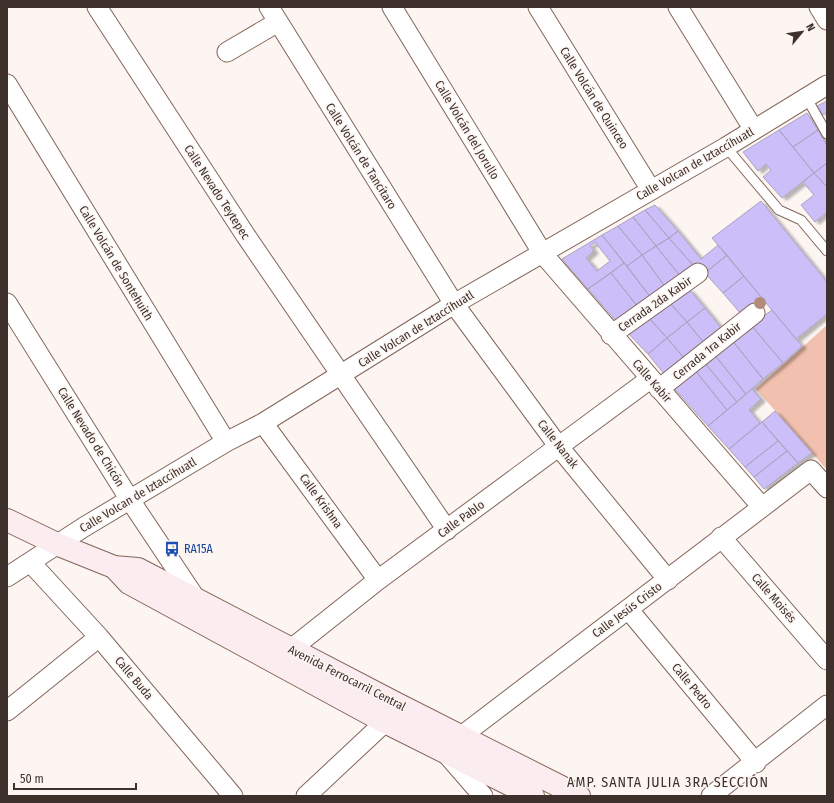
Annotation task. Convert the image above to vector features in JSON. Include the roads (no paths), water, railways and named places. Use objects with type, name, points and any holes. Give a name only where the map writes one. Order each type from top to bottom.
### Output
[{"type":"street","name":"Calle Nevado Teytepec","points":[[97,7],[237,223],[340,376]]},
{"type":"street","name":"Calle Volcán del Jorullo","points":[[392,7],[543,254]]},
{"type":"street","name":"Calle Volcán de Quinceo","points":[[538,7],[651,190]]},
{"type":"street","points":[[678,7],[754,130]]},
{"type":"street","points":[[819,7],[827,20]]},
{"type":"street","points":[[227,52],[274,14]]},
{"type":"street","name":"Calle Volcán de Tancítaro","points":[[274,14],[454,304]]},
{"type":"street","name":"Calle Volcán de Sontehuith","points":[[7,84],[226,442]]},
{"type":"street","name":"Calle Volcan de Iztaccíhuatl","points":[[7,577],[31,563],[84,527],[340,376],[454,304],[726,147],[827,85]]},
{"type":"street","name":"Calle Kabir","points":[[543,254],[611,335],[762,507]]},
{"type":"street","name":"Cerrada 2da Kabir","points":[[611,335],[698,273]]},
{"type":"street","name":"Calle Nevado de Chicón","points":[[7,303],[130,500],[217,630]]},
{"type":"street","name":"Calle Nanak","points":[[454,304],[559,447],[668,580]]},
{"type":"street","name":"Cerrada 1ra Kabir","points":[[655,384],[755,313]]},
{"type":"street","points":[[340,376],[447,530]]},
{"type":"street","name":"Calle Pablo","points":[[274,661],[292,649],[378,580],[559,447],[655,384]]},
{"type":"street","name":"Calle Krishna","points":[[263,422],[378,580]]},
{"type":"street","name":"Calle Jesús Cristo","points":[[443,750],[811,470],[827,488]]},
{"type":"street","name":"Avenida Ferrocarril Central","points":[[7,520],[114,567],[138,569],[397,704],[579,796]]},
{"type":"street","name":"Calle Moisés","points":[[721,537],[827,660]]},
{"type":"street","name":"Calle Buda","points":[[31,563],[99,637],[234,796]]},
{"type":"street","name":"Avenida Ferrocarril Central","points":[[114,567],[129,583],[385,722],[533,796]]},
{"type":"street","name":"Calle Pedro","points":[[628,609],[756,763]]},
{"type":"street","points":[[7,711],[99,637]]},
{"type":"street","points":[[306,796],[385,722],[397,704]]},
{"type":"street","points":[[712,796],[756,763],[827,704]]},
{"type":"street","points":[[443,750],[483,796]]},
{"type":"lane","points":[[806,97],[827,134]]},
{"type":"lane","points":[[726,147],[779,210],[800,220],[827,252]]},
{"type":"place","name":"RA15A","points":[[172,549]]},
{"type":"district","name":"AMP. SANTA JULIA 3RA SECCIÓN","points":[[668,782]]}]
